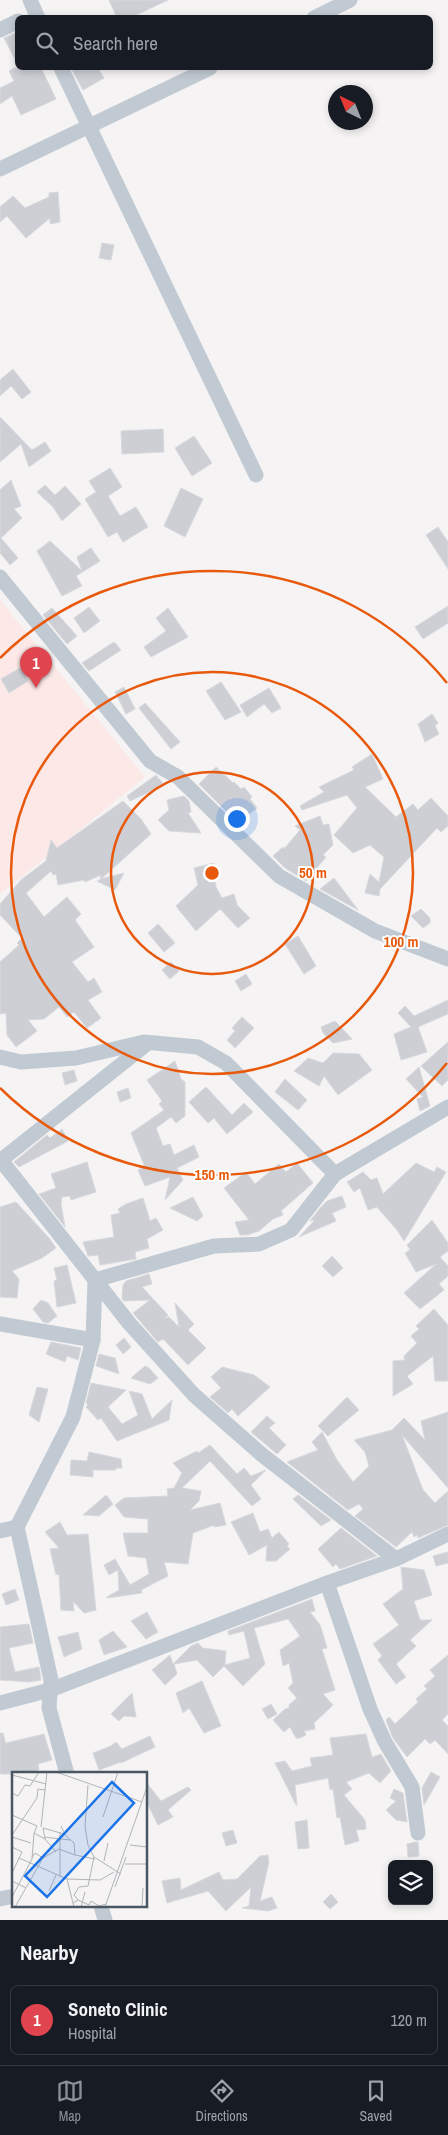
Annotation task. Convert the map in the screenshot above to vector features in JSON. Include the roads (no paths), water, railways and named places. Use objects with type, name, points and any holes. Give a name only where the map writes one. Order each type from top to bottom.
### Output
[{"type":"street","points":[[320,15],[350,0]]},
{"type":"street","points":[[0,30],[15,22]]},
{"type":"street","points":[[62,70],[256,475]]},
{"type":"street","points":[[0,169],[206,70]]},
{"type":"street","points":[[0,577],[150,761],[178,777],[279,876],[375,932],[448,958]]},
{"type":"street","points":[[149,1042],[0,1160],[129,1323],[194,1395],[261,1454],[396,1559]]},
{"type":"street","points":[[1,1057],[22,1062],[76,1058],[149,1042],[198,1047],[226,1064],[335,1174]]},
{"type":"street","points":[[96,1280],[214,1246],[259,1244],[291,1230],[335,1174],[448,1106]]},
{"type":"street","points":[[66,1772],[49,1708],[51,1680],[16,1527],[73,1417],[93,1340],[96,1280]]},
{"type":"street","points":[[0,1324],[93,1340]]},
{"type":"street","points":[[0,1531],[16,1527]]},
{"type":"street","points":[[0,1703],[50,1690],[327,1583],[396,1559],[448,1534]]},
{"type":"street","points":[[327,1583],[370,1709],[385,1742],[412,1787],[418,1833]]},
{"type":"place","name":"Soneto Clinic","points":[[36,688]]}]
